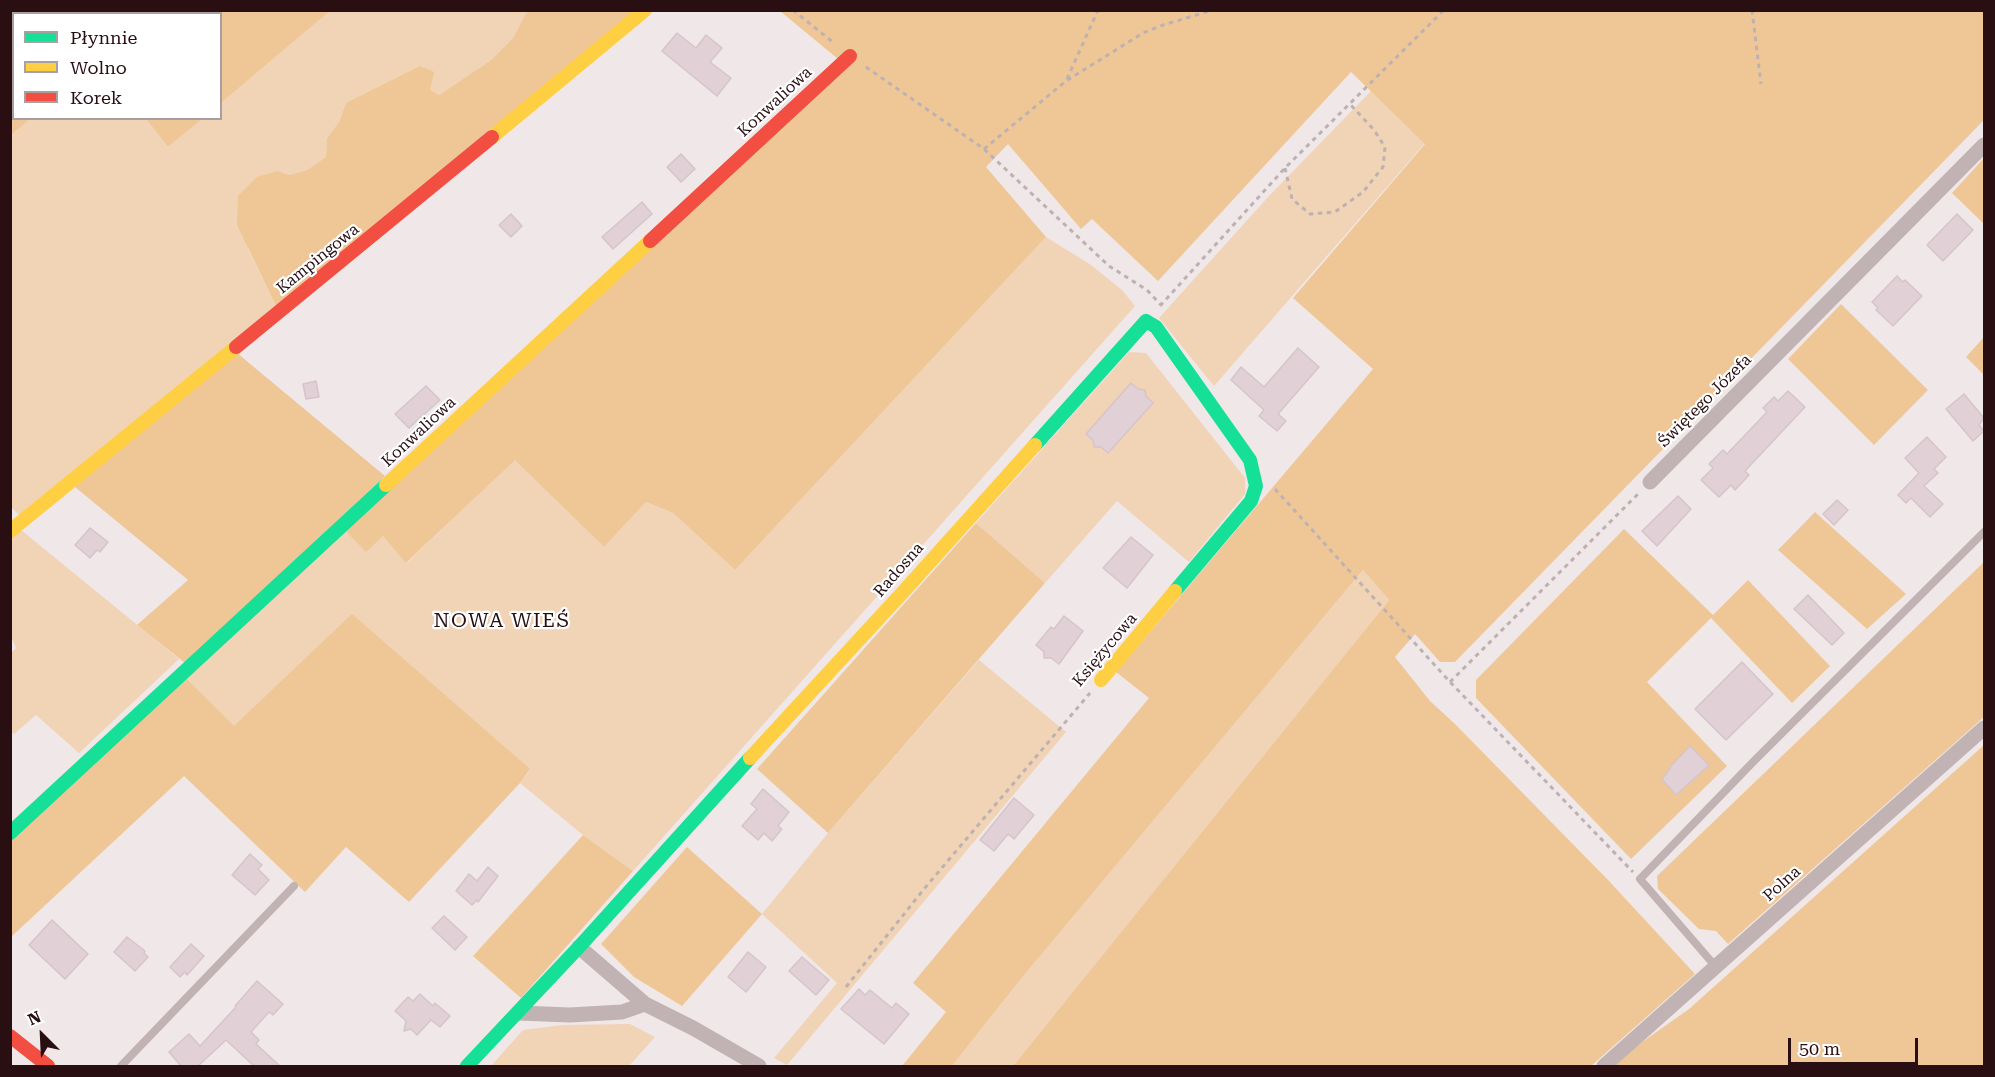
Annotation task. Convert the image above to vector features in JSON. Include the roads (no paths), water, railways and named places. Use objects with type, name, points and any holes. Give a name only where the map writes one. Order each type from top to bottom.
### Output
[{"type":"street","name":"Kampingowa","points":[[10,531],[367,241],[645,10]]},
{"type":"street","name":"Konwaliowa","points":[[10,833],[850,56]]},
{"type":"street","name":"Świętego Józefa","points":[[1650,483],[1984,145]]},
{"type":"street","name":"Księżycowa","points":[[1101,680],[1251,501],[1256,486],[1250,460],[1156,327],[1146,321]]},
{"type":"street","name":"Radosna","points":[[467,1066],[579,947],[675,838],[903,592],[1146,321]]},
{"type":"street","name":"Polna","points":[[1604,1066],[1984,728]]},
{"type":"street","points":[[579,947],[645,1004],[693,1028],[759,1066]]},
{"type":"street","points":[[518,1012],[570,1015],[622,1012],[645,1004]]},
{"type":"street","points":[[10,1036],[48,1066]]},
{"type":"lane","points":[[1716,967],[1640,879],[1984,532]]},
{"type":"lane","points":[[121,1066],[294,886]]},
{"type":"district","name":"NOWA WIEŚ","points":[[502,621]]}]
